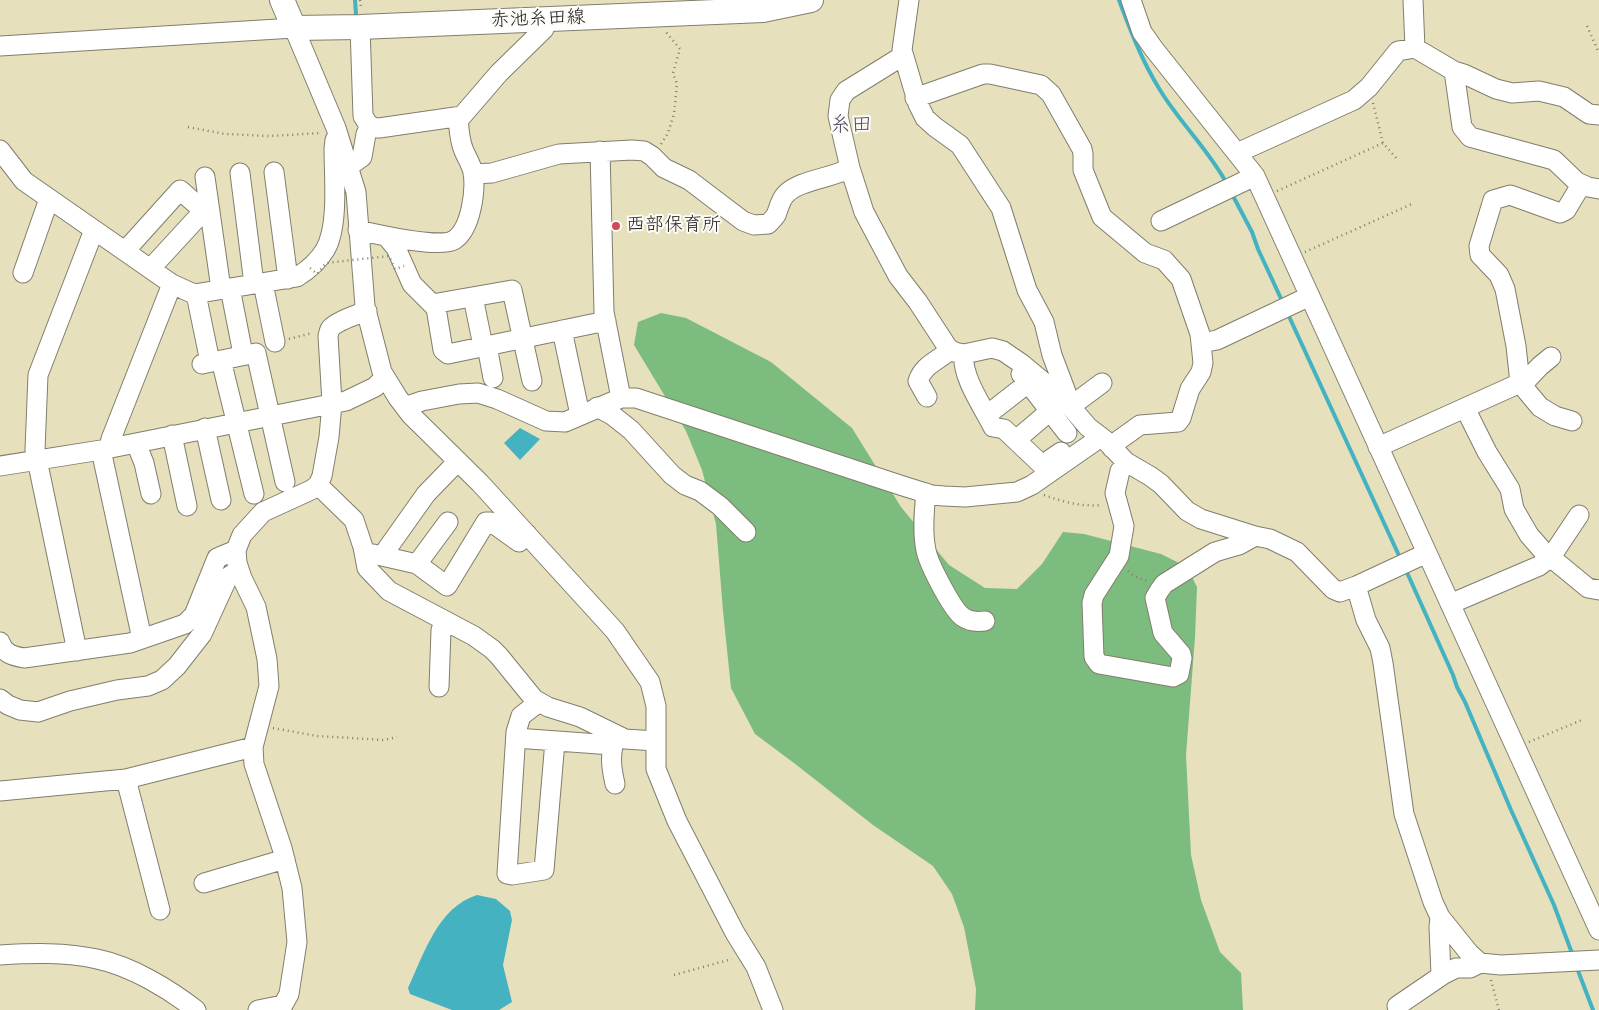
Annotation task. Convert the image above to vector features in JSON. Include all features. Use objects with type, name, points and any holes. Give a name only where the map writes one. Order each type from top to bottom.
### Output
[{"type":"main road","points":[[282,0],[294,28]]},
{"type":"main road","name":"赤池糸田線","points":[[294,28],[360,28],[764,10],[811,0]]},
{"type":"street","points":[[909,0],[902,50],[916,98],[925,118],[935,128],[960,146],[1001,208],[1026,290],[1044,322],[1052,355],[1066,392],[1062,406],[1067,433]]},
{"type":"street","points":[[1131,0],[1142,32],[1255,176],[1599,930]]},
{"type":"street","points":[[1413,0],[1415,48]]},
{"type":"street","points":[[360,28],[363,116],[374,128],[379,128],[462,116],[499,73],[544,29],[547,19]]},
{"type":"street","points":[[0,46],[294,28],[337,130],[356,192],[358,230],[367,311],[382,372],[411,415],[480,483],[615,631],[650,682],[656,706],[656,769],[678,821],[735,933],[756,966],[773,1010]]},
{"type":"street","points":[[1237,152],[1354,100],[1369,87],[1398,51],[1415,48],[1454,71],[1496,89],[1512,93],[1539,92],[1564,97],[1589,114],[1599,115]]},
{"type":"street","points":[[904,58],[896,60],[846,92],[840,100],[838,116],[850,168],[864,212],[898,276],[957,352],[993,427],[1004,428],[1042,465],[1102,439],[1119,440],[1140,425],[1178,422],[1190,389],[1201,372],[1203,363],[1200,334],[1181,279],[1164,260],[1145,253],[1102,217],[1082,170],[1082,149],[1051,94],[1041,85],[984,74],[916,98]]},
{"type":"street","points":[[1454,71],[1462,126],[1470,137],[1554,160],[1577,182],[1590,187],[1566,210],[1560,213],[1510,195],[1493,200],[1480,246],[1480,255],[1499,275],[1505,289],[1521,384],[1540,407],[1554,416],[1572,421]]},
{"type":"street","points":[[358,230],[387,237],[443,243],[453,240],[465,227],[473,202],[473,174],[459,134],[458,117]]},
{"type":"street","points":[[348,167],[362,157],[366,134],[370,125]]},
{"type":"street","points":[[2,157],[24,181],[49,199],[172,284],[196,294],[297,277],[310,268],[326,249],[334,222],[334,149],[337,130]]},
{"type":"street","points":[[473,174],[492,173],[559,154],[600,151],[644,151],[664,168],[689,180],[744,221],[754,225],[768,224],[775,216],[785,194],[795,187],[842,173],[850,168]]},
{"type":"street","points":[[600,151],[603,293],[606,321],[621,398]]},
{"type":"street","points":[[240,172],[258,283],[275,342]]},
{"type":"street","points":[[274,172],[288,279]]},
{"type":"street","points":[[1161,221],[1255,176]]},
{"type":"street","points":[[206,177],[207,211],[242,349]]},
{"type":"street","points":[[125,251],[180,190],[207,211]]},
{"type":"street","points":[[23,274],[49,199]]},
{"type":"street","points":[[151,268],[197,218],[207,211]]},
{"type":"street","points":[[77,651],[35,450],[38,375],[94,230]]},
{"type":"street","points":[[387,237],[396,248],[412,284],[436,308],[442,350],[448,354],[606,321]]},
{"type":"street","points":[[142,639],[105,449],[111,439],[172,284]]},
{"type":"street","points":[[432,304],[512,290],[532,381]]},
{"type":"street","points":[[196,294],[211,361],[236,422],[254,494]]},
{"type":"street","points":[[1201,343],[1217,340],[1310,296]]},
{"type":"street","points":[[473,297],[493,378]]},
{"type":"street","points":[[258,1010],[285,1007],[297,942],[292,888],[285,859],[254,764],[253,747],[269,686],[267,659],[256,607],[239,570],[236,550],[242,535],[263,512],[318,485],[322,476],[329,437],[332,403],[328,336],[331,328],[367,311]]},
{"type":"street","points":[[562,330],[580,415]]},
{"type":"street","points":[[927,396],[918,381],[927,365],[943,356],[957,352],[992,348],[1003,351],[1014,358],[1062,406]]},
{"type":"street","points":[[211,361],[256,353],[285,482]]},
{"type":"street","points":[[1378,447],[1521,384],[1551,357]]},
{"type":"street","points":[[1014,358],[1012,363],[1028,383],[1062,406],[1102,439],[1126,462],[1161,484],[1187,511],[1201,519],[1270,540],[1298,552],[1332,589],[1340,592],[1356,586],[1427,553]]},
{"type":"street","points":[[0,466],[105,449],[346,401],[375,387],[385,377]]},
{"type":"street","points":[[987,415],[1028,383]]},
{"type":"street","points":[[1016,440],[1062,406],[1102,384]]},
{"type":"street","points":[[405,407],[422,401],[459,394],[478,393],[497,399],[546,421],[565,422],[621,398],[636,398],[926,493],[965,497],[1017,492],[1027,488],[1102,439]]},
{"type":"street","points":[[597,407],[612,415],[631,430],[672,475],[685,486],[700,491],[720,506],[746,532]]},
{"type":"street","points":[[1465,408],[1487,452],[1510,489],[1514,509],[1529,535],[1543,551],[1588,588],[1599,590]]},
{"type":"street","points":[[205,428],[221,500]]},
{"type":"street","points":[[172,435],[187,506]]},
{"type":"street","points":[[136,443],[144,463],[151,494]]},
{"type":"street","points":[[458,461],[426,494],[373,555],[367,568],[389,591],[474,636],[492,649],[534,699],[548,707],[580,717],[615,740]]},
{"type":"street","points":[[1126,462],[1120,471],[1115,493],[1124,526],[1118,558],[1094,595],[1092,603],[1094,657],[1099,664],[1173,677],[1179,674],[1181,654],[1163,633],[1156,598],[1158,591],[1162,586],[1215,552],[1238,545],[1255,536]]},
{"type":"street","points":[[318,485],[354,520],[373,555],[417,564],[446,586],[486,522],[492,522],[519,542],[527,534]]},
{"type":"street","points":[[926,493],[924,508],[926,551],[931,565],[953,607],[962,617],[974,622],[985,621]]},
{"type":"street","points":[[1450,604],[1539,566],[1551,557],[1579,515]]},
{"type":"street","points":[[417,564],[448,522]]},
{"type":"street","points":[[0,642],[0,645],[11,656],[24,658],[130,643],[185,624],[194,615],[217,558],[236,550]]},
{"type":"street","points":[[0,700],[8,706],[20,710],[38,712],[70,701],[107,692],[148,686],[162,680],[177,666],[202,634],[228,577],[239,570]]},
{"type":"street","points":[[1356,586],[1366,620],[1382,656],[1404,814],[1433,902],[1440,917],[1470,953],[1485,963]]},
{"type":"street","points":[[439,687],[441,630],[445,621]]},
{"type":"street","points":[[539,702],[521,716],[516,732],[507,874],[512,875],[544,870],[555,741]]},
{"type":"street","points":[[516,738],[555,741],[625,739],[656,742]]},
{"type":"street","points":[[615,740],[611,766],[615,784]]},
{"type":"street","points":[[0,791],[126,779],[253,747]]},
{"type":"street","points":[[126,779],[160,910]]},
{"type":"street","points":[[204,883],[285,859]]},
{"type":"street","points":[[1440,917],[1442,975]]},
{"type":"street","points":[[0,955],[66,954],[98,959],[154,983],[182,999],[196,1010]]},
{"type":"street","points":[[1397,1006],[1442,975],[1456,968],[1470,968],[1485,963],[1501,965],[1599,960]]},
{"type":"path","points":[[652,156],[668,133],[674,114],[677,84],[673,73],[680,49],[666,32],[664,15]]},
{"type":"path","points":[[1587,26],[1599,53]]},
{"type":"path","points":[[1369,87],[1383,143],[1398,160]]},
{"type":"path","points":[[188,127],[225,134],[270,136],[337,130]]},
{"type":"path","points":[[1264,196],[1383,143]]},
{"type":"path","points":[[1292,258],[1414,203]]},
{"type":"path","points":[[310,268],[317,274],[326,263],[389,256],[395,269],[404,266]]},
{"type":"path","points":[[1027,488],[1060,501],[1088,506],[1117,500]]},
{"type":"path","points":[[1118,558],[1128,572],[1162,586]]},
{"type":"path","points":[[1516,748],[1582,720]]},
{"type":"path","points":[[259,726],[317,736],[384,740],[397,738]]},
{"type":"path","points":[[674,975],[748,952]]},
{"type":"path","points":[[1485,963],[1499,1010]]},
{"type":"green space","points":[[661,313],[686,318],[771,362],[852,428],[901,507],[949,565],[985,588],[1017,589],[1042,564],[1063,532],[1084,534],[1161,554],[1187,567],[1197,587],[1186,755],[1191,855],[1201,900],[1220,952],[1241,973],[1243,1010],[975,1010],[976,989],[964,927],[952,894],[933,866],[873,825],[755,734],[731,688],[716,524],[702,470],[686,431],[634,345],[638,322]]},
{"type":"water","points":[[520,428],[540,439],[520,460],[504,443]]},
{"type":"water","points":[[477,895],[496,899],[510,911],[512,920],[503,965],[512,1002],[499,1010],[452,1010],[410,994],[408,988],[434,933],[442,921],[463,901]]},
{"type":"waterway","points":[[355,0],[356,14]]},
{"type":"waterway","points":[[1119,0],[1137,46],[1154,79],[1168,102],[1212,160],[1227,184]]},
{"type":"waterway","points":[[1232,194],[1252,232],[1283,303]]},
{"type":"waterway","points":[[1287,312],[1401,560]]},
{"type":"waterway","points":[[1405,568],[1554,905],[1573,956]]},
{"type":"waterway","points":[[1577,968],[1593,1010]]},
{"type":"place","name":"西部保育所","points":[[616,226]]},
{"type":"district","name":"糸田","points":[[851,127]]}]
